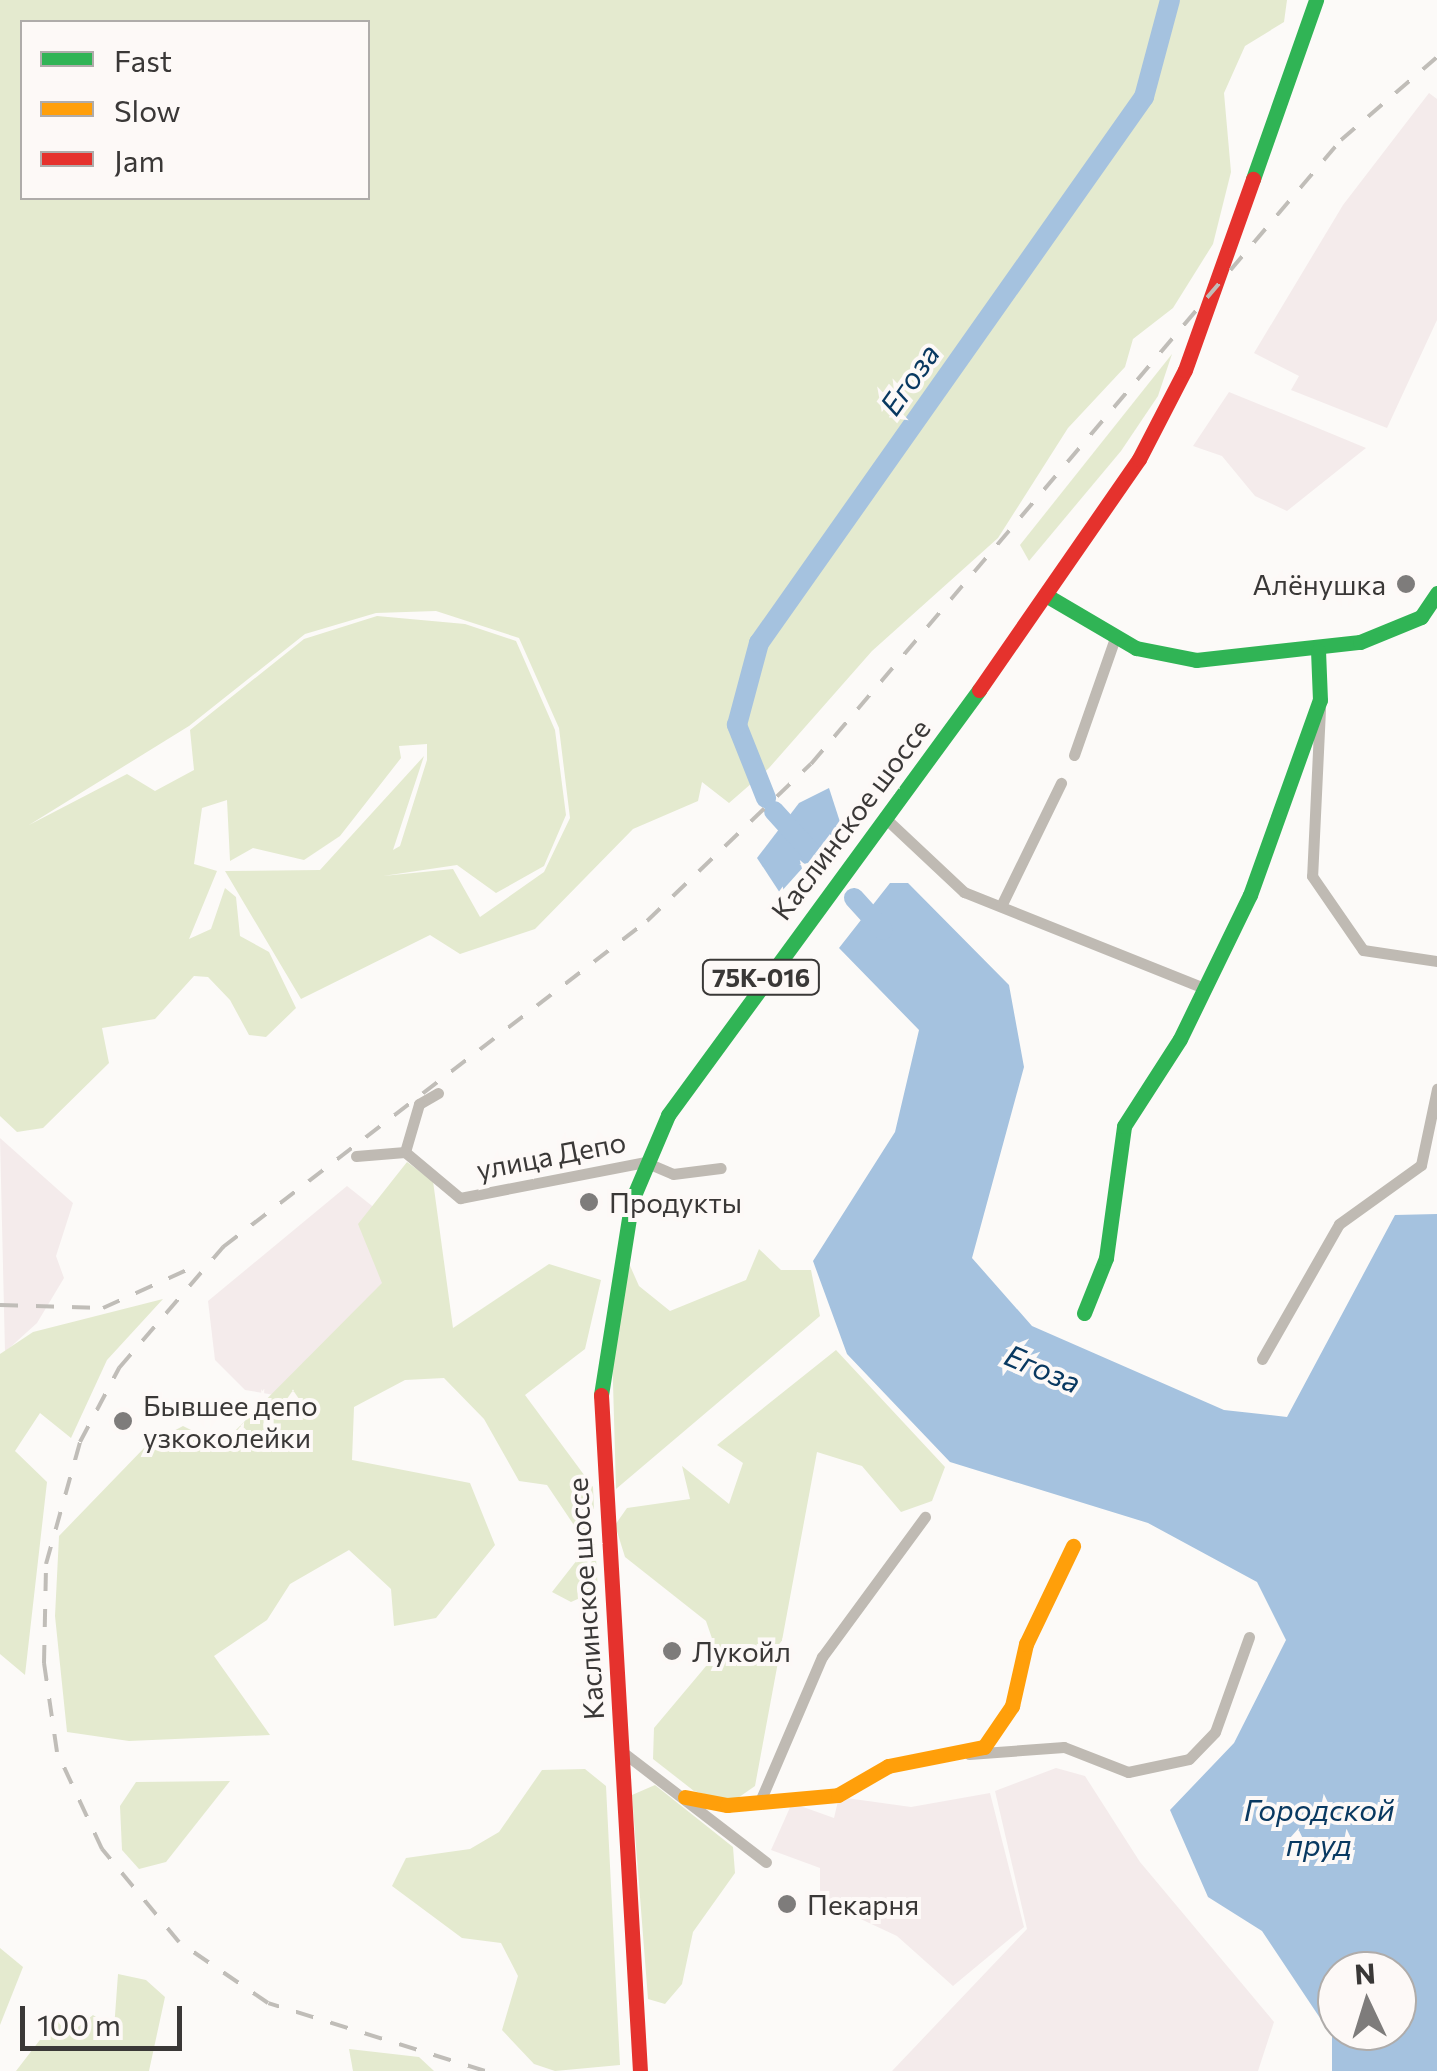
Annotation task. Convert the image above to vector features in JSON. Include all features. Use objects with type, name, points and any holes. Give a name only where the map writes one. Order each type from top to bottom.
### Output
[{"type":"main road","name":"Каслинское шоссе","points":[[640,2071],[600,1375],[619,1242],[645,1162],[730,1018],[1049,597],[1185,370],[1316,0]]},
{"type":"main road","points":[[1049,597],[1115,638],[1196,660],[1318,651],[1390,633],[1421,617],[1437,593]]},
{"type":"main road","points":[[1084,1313],[1106,1258],[1124,1126],[1250,894],[1320,700],[1318,651]]},
{"type":"main road","points":[[685,1797],[838,1795],[888,1766],[965,1754],[1000,1731],[1026,1644],[1074,1546]]},
{"type":"street","points":[[1074,755],[1115,638]]},
{"type":"street","points":[[1320,700],[1312,876],[1363,950],[1437,961]]},
{"type":"street","points":[[1001,906],[1060,783]]},
{"type":"street","points":[[884,817],[964,892],[1202,987]]},
{"type":"street","points":[[1262,1358],[1338,1224],[1421,1164],[1437,1089]]},
{"type":"street","points":[[356,1156],[405,1152],[419,1104],[438,1092]]},
{"type":"street","name":"улица Депо","points":[[405,1152],[460,1198],[645,1162],[673,1174],[721,1168]]},
{"type":"street","points":[[761,1799],[822,1657],[925,1517]]},
{"type":"street","points":[[965,1754],[1064,1747],[1128,1772],[1188,1759],[1215,1732],[1249,1637]]},
{"type":"street","points":[[620,1750],[766,1862]]},
{"type":"shaded area","points":[[1429,93],[1437,99],[1437,320],[1387,428],[1291,390],[1299,376],[1254,353],[1343,205]]},
{"type":"shaded area","points":[[1229,392],[1366,448],[1287,511],[1255,496],[1222,456],[1193,446]]},
{"type":"shaded area","points":[[0,1138],[73,1203],[56,1256],[64,1278],[37,1323],[5,1352]]},
{"type":"shaded area","points":[[347,1186],[381,1213],[393,1288],[292,1398],[245,1390],[215,1360],[208,1301]]},
{"type":"shaded area","points":[[1056,1768],[1085,1776],[1140,1862],[1274,2022],[1258,2071],[892,2071],[1027,1929],[995,1791]]},
{"type":"shaded area","points":[[990,1793],[1024,1927],[953,1986],[897,1936],[820,1900],[820,1868],[771,1850],[792,1803],[834,1818],[839,1797],[911,1807]]},
{"type":"green space","points":[[0,0],[1287,0],[1284,22],[1245,46],[1224,93],[1231,172],[1213,244],[1173,308],[1133,339],[1125,367],[1068,428],[998,538],[872,651],[769,768],[729,803],[702,782],[698,801],[633,829],[535,929],[460,954],[430,935],[301,999],[225,871],[320,870],[424,756],[393,850],[400,846],[427,760],[427,744],[399,746],[401,758],[340,836],[304,860],[253,848],[230,861],[227,800],[202,808],[194,864],[217,871],[189,939],[211,929],[225,888],[236,897],[240,936],[269,952],[296,1008],[266,1037],[249,1035],[230,1000],[208,977],[194,976],[155,1019],[102,1028],[109,1063],[43,1128],[17,1132],[0,1116]],"holes":[[[436,611],[519,638],[559,728],[570,818],[544,872],[480,917],[453,869],[383,876],[457,865],[496,893],[544,866],[566,815],[555,730],[516,641],[465,624],[377,616],[304,639],[190,730],[194,770],[155,791],[127,774],[29,825],[189,726],[305,634],[376,613]]]},
{"type":"green space","points":[[1172,354],[1158,396],[1121,451],[1029,561],[1020,545]]},
{"type":"green space","points":[[407,1162],[433,1181],[453,1328],[549,1264],[601,1280],[585,1349],[525,1395],[593,1487],[594,1509],[574,1511],[595,1543],[598,1590],[571,1602],[552,1592],[588,1546],[547,1485],[519,1481],[484,1419],[444,1378],[405,1380],[354,1407],[352,1460],[470,1483],[495,1545],[436,1618],[394,1626],[391,1589],[349,1550],[290,1584],[267,1620],[214,1656],[270,1735],[129,1741],[67,1732],[55,1616],[59,1536],[147,1445],[183,1426],[221,1445],[382,1283],[358,1224]]},
{"type":"green space","points":[[759,1249],[781,1270],[811,1270],[820,1316],[616,1489],[611,1313],[627,1259],[639,1286],[670,1311],[746,1280]]},
{"type":"green space","points":[[163,1299],[107,1360],[71,1438],[40,1413],[15,1451],[47,1482],[25,1675],[0,1654],[0,1354],[33,1332]]},
{"type":"green space","points":[[836,1350],[945,1467],[932,1501],[901,1512],[862,1466],[817,1452],[755,1786],[732,1802],[694,1791],[653,1759],[654,1728],[717,1653],[706,1621],[625,1557],[615,1525],[627,1508],[690,1499],[682,1466],[729,1504],[743,1463],[717,1445]]},
{"type":"green space","points":[[585,1769],[606,1786],[620,2065],[555,2071],[534,2064],[502,2030],[518,1976],[501,1943],[462,1938],[392,1886],[406,1858],[470,1849],[499,1832],[542,1770]]},
{"type":"green space","points":[[230,1781],[166,1862],[139,1869],[122,1850],[120,1806],[136,1782]]},
{"type":"green space","points":[[655,1785],[733,1847],[735,1873],[693,1932],[682,1984],[665,2004],[648,1999],[632,1795]]},
{"type":"green space","points":[[0,1948],[23,1967],[0,2025]]},
{"type":"green space","points":[[118,1974],[146,1980],[165,1997],[149,2071],[16,2071],[56,2019],[68,2035],[93,2015],[114,2029]]},
{"type":"green space","points":[[349,2049],[419,2057],[434,2071],[353,2071]]},
{"type":"water","points":[[829,788],[841,825],[780,893],[757,858],[799,803]]},
{"type":"water","name":"Городской пруд","points":[[890,883],[908,883],[1009,985],[1024,1067],[972,1258],[1032,1326],[1224,1410],[1287,1417],[1395,1215],[1437,1214],[1437,2071],[1332,2071],[1332,2051],[1417,2051],[1417,1951],[1317,1951],[1317,2014],[1262,1931],[1208,1897],[1170,1810],[1234,1743],[1286,1640],[1257,1582],[1148,1523],[950,1462],[847,1354],[813,1261],[895,1132],[919,1030],[839,948]]},
{"type":"waterway","name":"Егоза","points":[[766,798],[737,725],[759,643],[1144,97],[1170,0]]},
{"type":"waterway","name":"Егоза","points":[[774,811],[821,863]]},
{"type":"waterway","name":"Егоза","points":[[854,898],[883,930]]},
{"type":"railway","points":[[485,2071],[268,2003],[179,1942],[102,1849],[57,1752],[44,1663],[46,1564],[80,1442],[119,1368],[223,1247],[647,921],[811,764],[1341,140],[1437,57]]},
{"type":"railway","points":[[0,1305],[103,1308],[189,1269]]},
{"type":"traffic: fast","points":[[1253,179],[1316,0]]},
{"type":"traffic: fast","points":[[1049,597],[1136,648],[1196,660],[1360,642],[1421,617],[1437,593]]},
{"type":"traffic: fast","points":[[1084,1313],[1106,1258],[1124,1126],[1180,1039],[1250,895],[1320,700],[1318,651]]},
{"type":"traffic: fast","points":[[601,1395],[632,1200],[668,1115],[979,690]]},
{"type":"traffic: slow","points":[[685,1797],[727,1805],[838,1795],[888,1766],[984,1747],[1012,1706],[1026,1644],[1073,1546]]},
{"type":"traffic: jam","points":[[979,690],[1139,459],[1185,370],[1253,179]]},
{"type":"traffic: jam","points":[[601,1395],[640,2071]]},
{"type":"place","name":"Алёнушка","points":[[1406,584]]},
{"type":"place","name":"Продукты","points":[[589,1202]]},
{"type":"place","name":"Бывшее депо узкоколейки","points":[[123,1421]]},
{"type":"place","name":"Лукойл","points":[[672,1651]]},
{"type":"place","name":"Пекарня","points":[[787,1904]]}]
